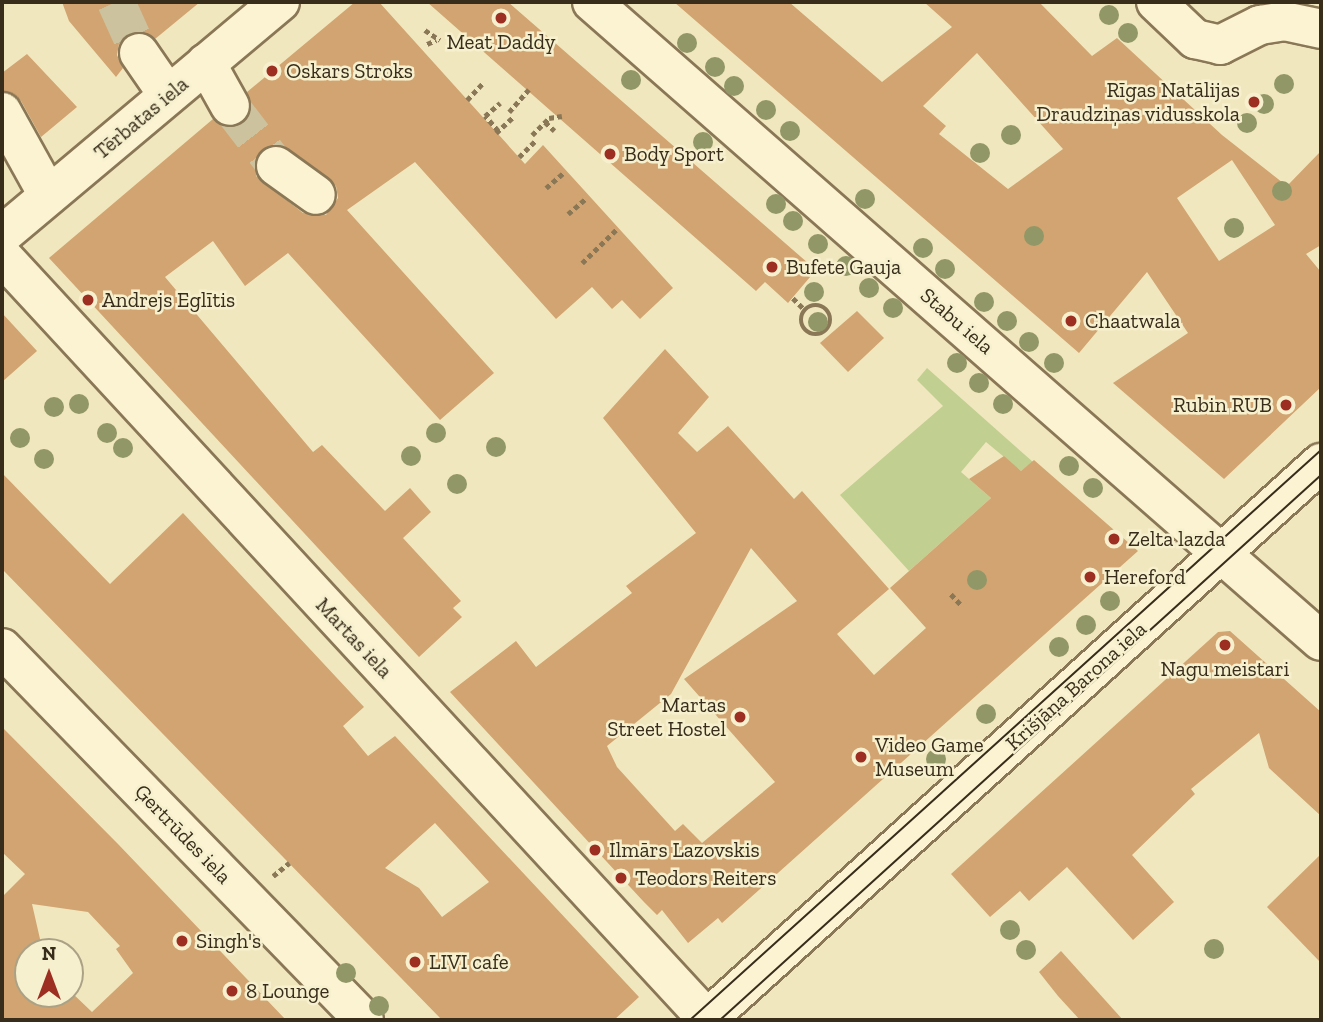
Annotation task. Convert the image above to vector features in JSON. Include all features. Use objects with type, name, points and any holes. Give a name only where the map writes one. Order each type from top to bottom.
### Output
[{"type":"street","name":"Tērbatas iela","points":[[2,235],[280,2]]},
{"type":"street","name":"Stabu iela","points":[[592,2],[1321,641]]},
{"type":"street","points":[[1156,2],[1195,39],[1220,45],[1272,23],[1321,29]]},
{"type":"street","points":[[139,52],[168,95]]},
{"type":"street","points":[[206,63],[230,106]]},
{"type":"street","points":[[2,112],[48,195]]},
{"type":"street","points":[[276,166],[316,195]]},
{"type":"street","name":"Martas iela","points":[[2,256],[706,1020]]},
{"type":"street","name":"Krišjāņa Barona iela","points":[[706,1020],[1321,463]]},
{"type":"street","name":"Ģertrūdes iela","points":[[2,648],[364,1020]]},
{"type":"path","points":[[425,30],[440,40],[427,44]]},
{"type":"path","points":[[467,100],[482,85]]},
{"type":"path","points":[[509,112],[529,89]]},
{"type":"path","points":[[500,103],[485,116],[497,132],[514,116]]},
{"type":"path","points":[[519,157],[545,122],[562,116]]},
{"type":"path","points":[[545,122],[555,131]]},
{"type":"path","points":[[546,188],[563,173]]},
{"type":"path","points":[[568,214],[585,199]]},
{"type":"path","points":[[582,263],[618,229]]},
{"type":"path","points":[[793,298],[805,310]]},
{"type":"path","points":[[814,306],[828,311],[828,330],[815,335],[807,331],[802,319],[805,310],[814,306]]},
{"type":"path","points":[[951,594],[962,606]]},
{"type":"path","points":[[273,877],[289,863]]},
{"type":"green space","points":[[927,368],[1033,462],[1021,471],[986,442],[961,472],[991,498],[909,571],[840,495],[943,406],[917,380]]},
{"type":"building","points":[[62,2],[200,2],[155,39],[138,31],[126,35],[119,44],[117,55],[123,68],[116,77],[69,21]]},
{"type":"building","points":[[355,2],[379,2],[525,164],[543,145],[673,288],[640,319],[622,300],[612,309],[592,287],[556,319],[415,162],[347,210],[494,373],[440,420],[288,253],[245,286],[213,241],[165,277],[313,452],[322,445],[385,511],[410,488],[431,512],[403,538],[461,601],[453,608],[462,617],[419,657],[49,258],[213,119],[229,128],[241,125],[252,107],[247,92]],"holes":[[[278,144],[336,186],[338,198],[326,215],[303,213],[256,176],[258,154]]]},
{"type":"building","points":[[427,2],[508,2],[816,270],[788,303],[765,282],[756,291]]},
{"type":"building","points":[[674,2],[789,2],[882,82],[952,27],[924,2],[1039,2],[1092,56],[1117,38],[1222,135],[1287,186],[1321,151],[1321,245],[1306,254],[1321,272],[1321,387],[1224,479],[1113,383],[1188,333],[1147,272],[1079,353]],"holes":[[[977,53],[1063,149],[1008,189],[939,134],[946,126],[923,106]],[[1232,160],[1275,225],[1219,261],[1177,198]]]},
{"type":"building","points":[[27,54],[77,107],[41,137],[21,101],[2,90],[2,73]]},
{"type":"building","points":[[857,311],[884,338],[848,372],[820,343]]},
{"type":"building","points":[[2,313],[37,351],[2,382]]},
{"type":"building","points":[[665,349],[709,397],[678,433],[697,452],[728,426],[794,499],[802,491],[889,589],[837,634],[874,675],[926,628],[890,588],[991,498],[969,479],[1004,456],[1021,471],[1034,460],[1138,551],[722,923],[718,918],[688,943],[662,910],[657,915],[643,901],[450,692],[516,641],[536,667],[632,593],[626,586],[696,533],[603,418]],"holes":[[[751,548],[797,601],[684,679],[775,782],[702,843],[683,824],[675,831],[617,767],[607,746],[671,694]]]},
{"type":"building","points":[[2,473],[110,584],[183,513],[364,707],[343,726],[368,756],[395,736],[639,997],[614,1020],[442,1020],[2,569]],"holes":[[[435,823],[489,882],[442,917],[419,888],[385,868]]]},
{"type":"building","points":[[1230,631],[1321,712],[1321,816],[1269,768],[1259,733],[1191,789],[1195,794],[1132,855],[1174,902],[1133,940],[1067,867],[1029,901],[1020,891],[990,917],[951,874],[1218,632]]},
{"type":"building","points":[[2,727],[286,1020],[2,1020],[2,897],[25,874],[2,852]]},
{"type":"building","points":[[1321,854],[1321,963],[1267,907]]},
{"type":"building","points":[[1061,951],[1123,1020],[1080,1020],[1058,996],[1039,972]]},
{"type":"tunnel","points":[[116,2],[139,53]]},
{"type":"tunnel","points":[[230,106],[276,166]]},
{"type":"tram line","points":[[690,1020],[1321,450]]},
{"type":"tram line","points":[[720,1020],[1321,475]]},
{"type":"place","name":"Meat Daddy","points":[[501,18]]},
{"type":"place","name":"Oskars Stroks","points":[[272,71]]},
{"type":"place","name":"Rīgas Natālijas Draudziņas vidusskola","points":[[1254,102]]},
{"type":"place","name":"Body Sport","points":[[610,154]]},
{"type":"place","name":"Bufete Gauja","points":[[772,267]]},
{"type":"place","name":"Andrejs Eglītis","points":[[88,300]]},
{"type":"place","name":"Chaatwala","points":[[1071,321]]},
{"type":"place","name":"Rubin RUB","points":[[1286,405]]},
{"type":"place","name":"Zelta lazda","points":[[1114,539]]},
{"type":"place","name":"Hereford","points":[[1090,577]]},
{"type":"place","name":"Nagu meistari","points":[[1225,645]]},
{"type":"place","name":"Martas Street Hostel","points":[[740,717]]},
{"type":"place","name":"Video Game Museum","points":[[861,757]]},
{"type":"place","name":"Ilmārs Lazovskis","points":[[595,850]]},
{"type":"place","name":"Teodors Reiters","points":[[621,878]]},
{"type":"place","name":"Singh's","points":[[182,941]]},
{"type":"place","name":"LIVI cafe","points":[[415,962]]},
{"type":"place","name":"8 Lounge","points":[[232,991]]}]
